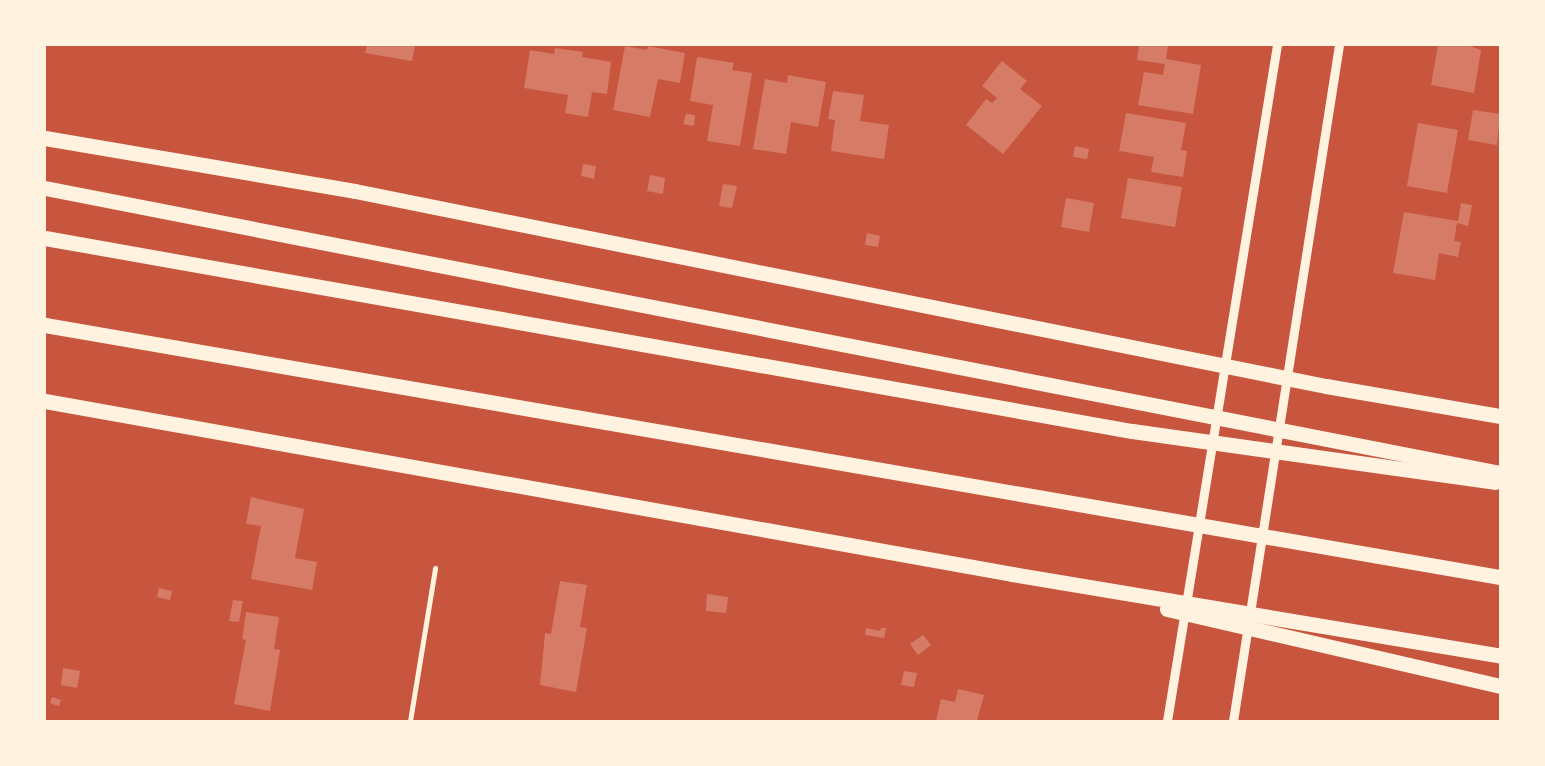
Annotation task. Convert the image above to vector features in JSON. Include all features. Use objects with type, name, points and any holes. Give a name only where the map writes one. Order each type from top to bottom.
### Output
[{"type":"highway","points":[[45,138],[355,190],[1326,386],[1500,416]]},
{"type":"highway","points":[[45,188],[1500,473]]},
{"type":"highway","points":[[45,238],[1132,431],[1500,483]]},
{"type":"highway","points":[[45,324],[1500,576]]},
{"type":"highway","points":[[45,401],[1012,574],[1500,656]]},
{"type":"highway","points":[[1012,574],[1500,686]]},
{"type":"street","points":[[1167,721],[1228,332],[1277,45]]},
{"type":"street","points":[[1233,721],[1290,343],[1339,45]]},
{"type":"street","points":[[410,721],[435,568]]},
{"type":"building","points":[[367,45],[415,45],[412,61],[365,53]]},
{"type":"building","points":[[1139,45],[1168,45],[1166,59],[1201,65],[1193,114],[1138,105],[1144,72],[1163,75],[1165,64],[1137,60]]},
{"type":"building","points":[[1438,45],[1467,45],[1481,50],[1474,93],[1431,85]]},
{"type":"building","points":[[625,46],[647,50],[648,46],[685,53],[680,83],[658,79],[650,117],[613,110]]},
{"type":"building","points":[[555,48],[583,52],[582,57],[611,62],[607,94],[592,92],[588,117],[565,113],[568,95],[524,88],[530,50],[554,54]]},
{"type":"building","points":[[697,57],[734,63],[732,70],[752,73],[740,146],[707,141],[713,105],[690,101]]},
{"type":"building","points":[[1002,61],[1027,81],[1020,89],[1042,106],[1003,154],[966,125],[986,99],[992,103],[997,98],[982,86]]},
{"type":"building","points":[[788,75],[826,82],[818,127],[791,122],[786,154],[753,149],[765,79],[787,83]]},
{"type":"building","points":[[833,91],[864,95],[860,121],[889,125],[884,159],[831,151],[835,120],[828,119]]},
{"type":"building","points":[[1473,110],[1500,114],[1497,145],[1468,140]]},
{"type":"building","points":[[1126,113],[1186,123],[1181,150],[1187,151],[1183,177],[1151,172],[1154,157],[1119,151]]},
{"type":"building","points":[[686,114],[695,115],[694,126],[683,124]]},
{"type":"building","points":[[1418,123],[1458,130],[1447,193],[1407,186]]},
{"type":"building","points":[[1075,146],[1089,149],[1087,159],[1073,157]]},
{"type":"building","points":[[583,164],[596,166],[594,179],[581,176]]},
{"type":"building","points":[[650,175],[665,178],[663,194],[647,191]]},
{"type":"building","points":[[1128,178],[1182,187],[1175,227],[1121,218]]},
{"type":"building","points":[[723,184],[737,186],[732,208],[719,206]]},
{"type":"building","points":[[1066,198],[1094,203],[1089,232],[1061,227]]},
{"type":"building","points":[[1461,203],[1472,205],[1468,226],[1457,223],[1454,241],[1461,242],[1458,257],[1439,253],[1435,280],[1393,273],[1404,212],[1458,221]]},
{"type":"building","points":[[867,233],[880,236],[878,247],[865,245]]},
{"type":"building","points":[[251,497],[304,509],[295,558],[317,562],[312,590],[251,579],[261,526],[246,524]]},
{"type":"building","points":[[560,581],[587,585],[580,627],[587,628],[576,692],[540,685],[545,633],[551,634]]},
{"type":"building","points":[[159,588],[172,591],[170,600],[157,597]]},
{"type":"building","points":[[707,594],[728,597],[726,613],[706,611]]},
{"type":"building","points":[[233,600],[243,601],[239,622],[229,621]]},
{"type":"building","points":[[246,612],[279,617],[274,649],[280,650],[270,711],[234,704],[246,640],[242,639]]},
{"type":"building","points":[[866,628],[880,631],[881,628],[886,628],[884,638],[865,635]]},
{"type":"building","points":[[923,635],[931,645],[918,655],[910,644]]},
{"type":"building","points":[[63,668],[80,671],[77,688],[61,685]]},
{"type":"building","points":[[904,671],[917,673],[914,687],[901,685]]},
{"type":"building","points":[[958,689],[984,695],[977,721],[936,721],[941,699],[955,702]]},
{"type":"building","points":[[52,697],[61,700],[59,706],[50,703]]}]
